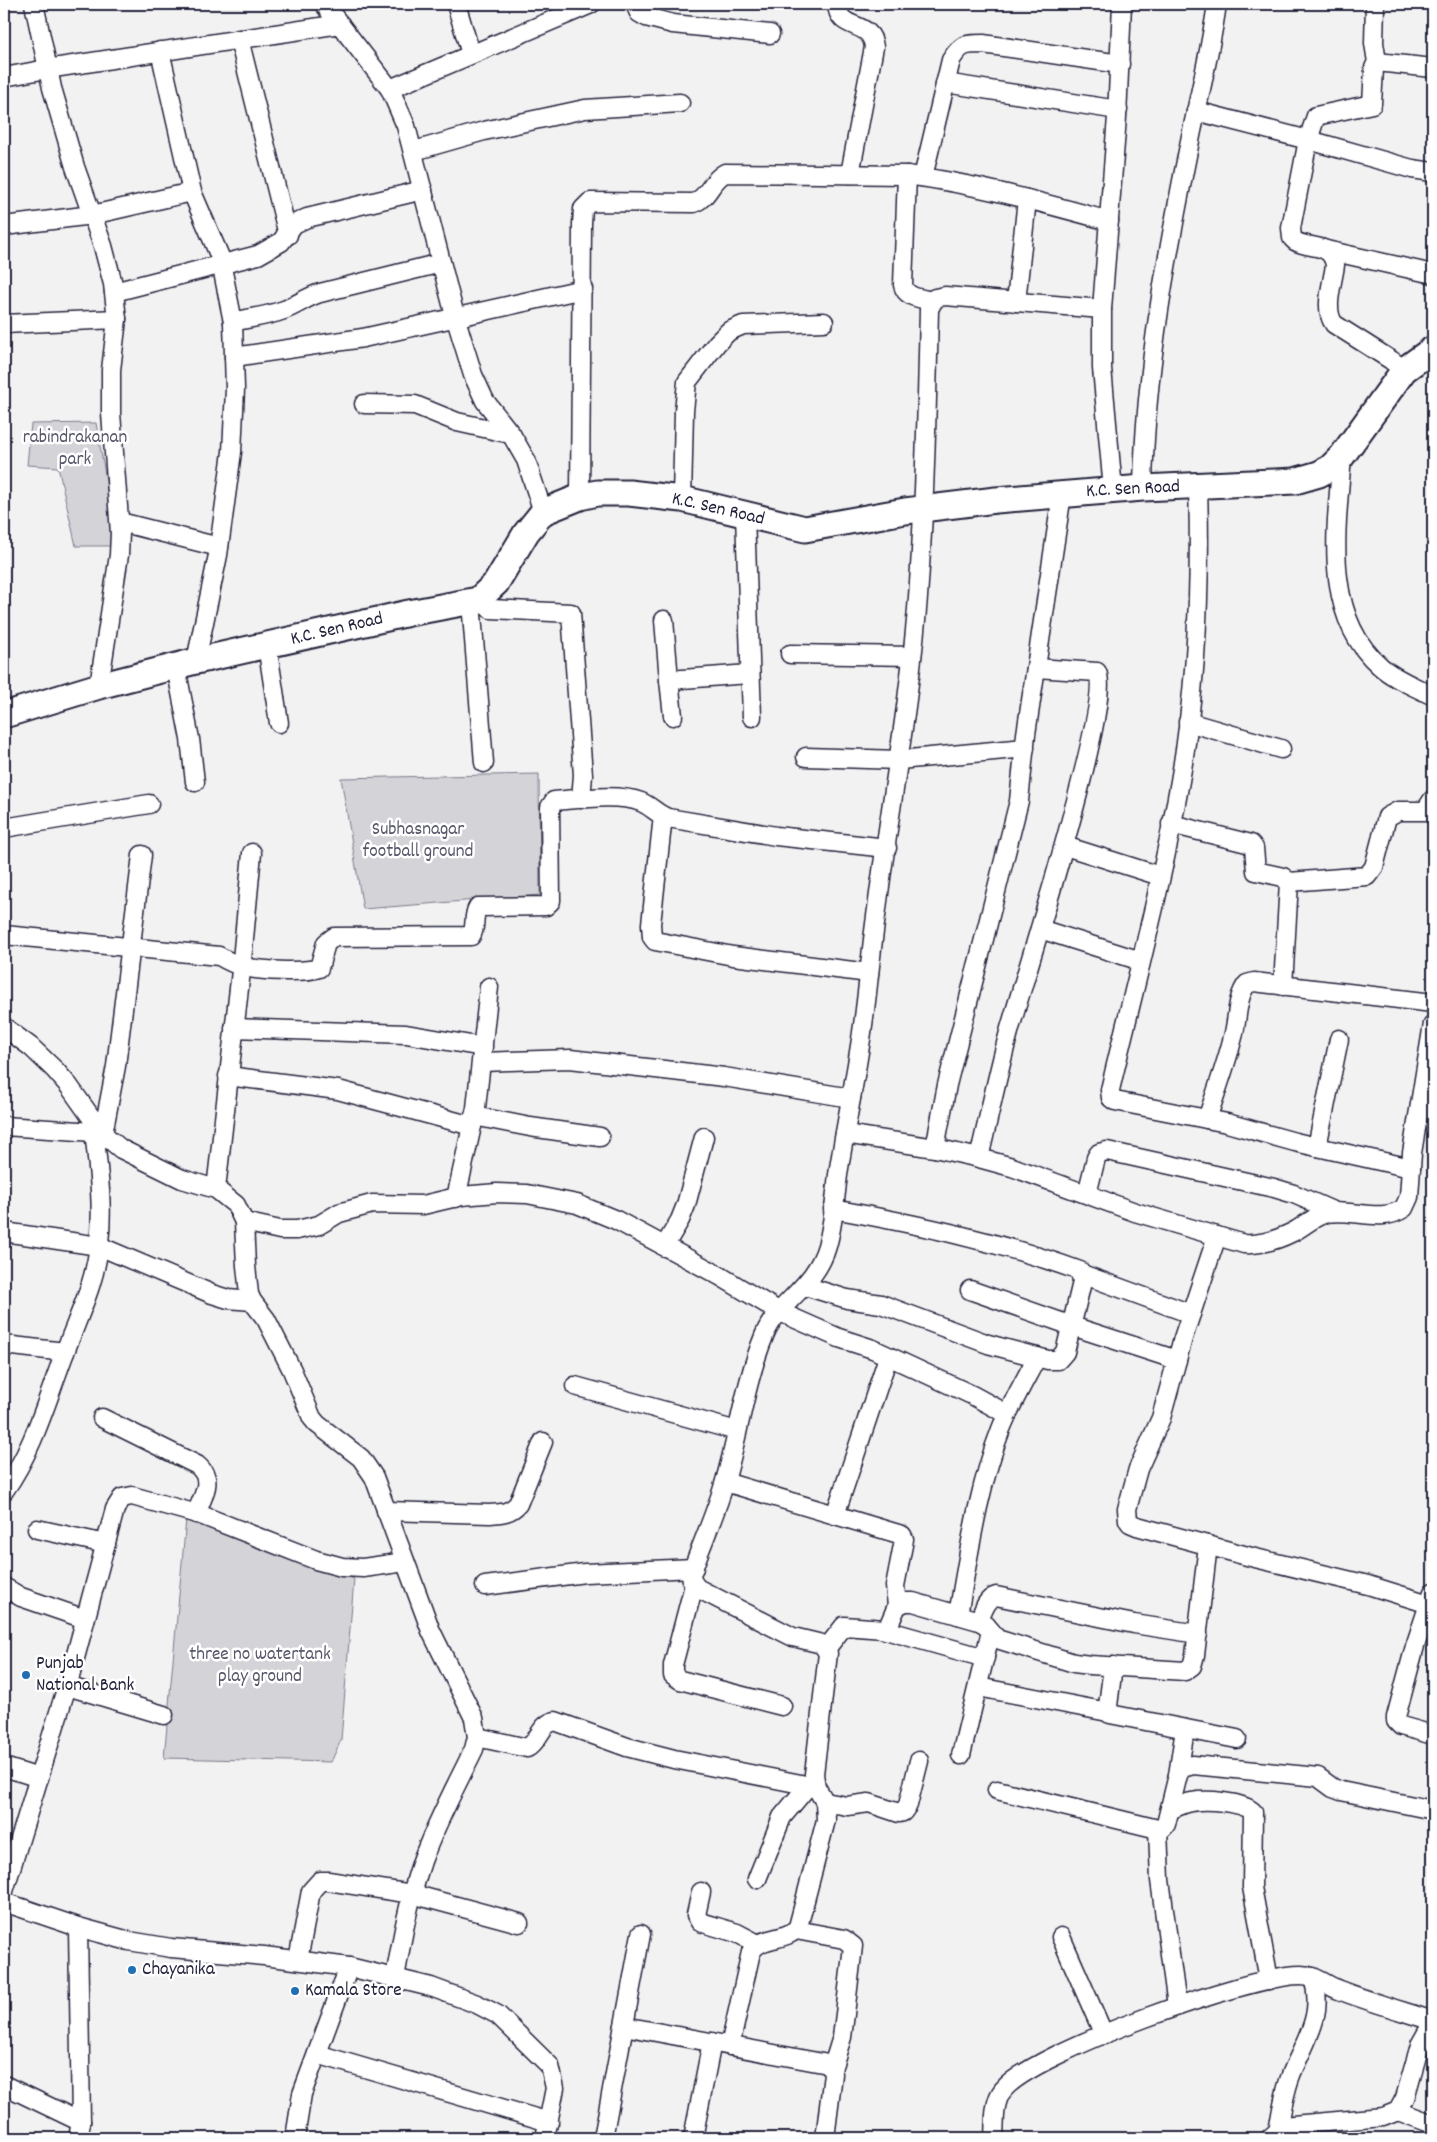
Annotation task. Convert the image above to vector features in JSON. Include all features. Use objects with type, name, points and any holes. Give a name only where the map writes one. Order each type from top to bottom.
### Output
[{"type":"street","points":[[34,4],[47,69],[75,167],[103,246],[114,292],[117,319],[111,370],[110,413],[120,522],[119,555],[99,686]]},
{"type":"street","points":[[324,4],[390,89],[406,126],[414,151],[455,316],[479,389],[511,434],[526,460],[544,512]]},
{"type":"street","points":[[456,4],[471,54]]},
{"type":"street","points":[[390,89],[471,54],[568,8],[592,4]]},
{"type":"street","points":[[635,4],[639,13],[655,20],[673,24],[770,34]]},
{"type":"street","points":[[837,4],[837,11],[841,19],[868,32],[874,40],[850,174]]},
{"type":"street","points":[[1113,490],[1102,368],[1102,309],[1118,110],[1122,4]]},
{"type":"street","points":[[1143,488],[1144,439],[1152,355],[1166,267],[1196,111],[1213,36],[1217,4]]},
{"type":"street","points":[[1374,4],[1376,62],[1372,104],[1316,116],[1308,140],[1291,233],[1292,238],[1299,243],[1326,250],[1433,274]]},
{"type":"street","points":[[4,77],[340,24]]},
{"type":"street","points":[[239,39],[288,235]]},
{"type":"street","points":[[932,301],[910,296],[904,291],[903,285],[915,176],[951,60],[957,50],[966,44],[983,44],[1120,64]]},
{"type":"street","points":[[160,51],[192,192],[222,265],[232,322],[234,356],[232,452],[219,547],[186,664],[190,740],[195,782]]},
{"type":"street","points":[[1376,62],[1433,68]]},
{"type":"street","points":[[945,83],[1118,110]]},
{"type":"street","points":[[414,151],[484,131],[585,109],[680,104]]},
{"type":"street","points":[[1196,111],[1412,169],[1433,172]]},
{"type":"street","points":[[580,497],[583,209],[590,202],[694,203],[704,199],[717,177],[725,173],[915,176],[972,186],[1109,221]]},
{"type":"street","points":[[114,292],[258,255],[281,242],[288,235],[294,224],[307,218],[423,190]]},
{"type":"street","points":[[4,226],[92,214],[192,192]]},
{"type":"street","points":[[1016,302],[1027,199]]},
{"type":"street","points":[[1326,250],[1331,253],[1335,265],[1328,310],[1330,318],[1334,324],[1404,370]]},
{"type":"street","points":[[232,322],[283,311],[320,292],[441,263]]},
{"type":"street","points":[[234,356],[363,338],[582,289]]},
{"type":"street","points":[[782,1706],[680,1680],[673,1675],[673,1664],[694,1576],[725,1482],[745,1394],[764,1336],[768,1326],[805,1286],[820,1265],[828,1243],[860,1050],[912,656],[918,597],[929,309],[935,298],[944,296],[1102,309]]},
{"type":"street","points":[[4,324],[117,319]]},
{"type":"street","points":[[682,500],[684,411],[687,382],[717,343],[729,331],[743,325],[824,322]]},
{"type":"street","name":"K.C. Sen Road","points":[[4,715],[99,686],[186,664],[408,613],[474,601],[496,583],[526,534],[544,512],[580,497],[597,493],[629,493],[682,500],[780,525],[805,529],[922,508],[1062,494],[1295,481],[1324,471],[1342,456],[1404,370],[1433,349]]},
{"type":"street","points":[[364,404],[415,405],[457,422],[511,434]]},
{"type":"street","points":[[1342,456],[1337,559],[1341,599],[1346,616],[1358,641],[1380,666],[1433,696]]},
{"type":"street","points":[[1198,487],[1199,601],[1188,722],[1180,781],[1141,961],[1110,1090],[1111,1098],[1120,1102],[1207,1119],[1317,1147],[1411,1168]]},
{"type":"street","points":[[935,1148],[948,1084],[1013,832],[1062,494]]},
{"type":"street","points":[[745,515],[749,674],[752,717]]},
{"type":"street","points":[[120,522],[219,547]]},
{"type":"street","points":[[474,601],[484,763]]},
{"type":"street","points":[[474,601],[491,610],[571,613],[582,775],[580,799]]},
{"type":"street","points":[[664,620],[673,716]]},
{"type":"street","points":[[267,645],[279,723]]},
{"type":"street","points":[[790,654],[912,656]]},
{"type":"street","points":[[979,1158],[1009,1033],[1065,846],[1093,730],[1100,680],[1097,672],[1093,671],[1036,668]]},
{"type":"street","points":[[669,680],[749,674]]},
{"type":"street","points":[[1188,722],[1281,749]]},
{"type":"street","points":[[806,757],[899,760],[1024,748]]},
{"type":"street","points":[[4,935],[219,956],[241,966],[307,971],[319,968],[326,943],[334,937],[471,936],[474,932],[475,912],[478,907],[546,906],[551,901],[550,807],[554,800],[621,798],[643,802],[663,816],[776,836],[887,848]]},
{"type":"street","points":[[1171,824],[1251,844],[1254,848],[1256,870],[1282,877],[1289,882],[1368,876],[1374,867],[1387,817],[1391,813],[1398,811],[1425,811],[1433,799]]},
{"type":"street","points":[[4,828],[148,804]]},
{"type":"street","points":[[663,816],[651,924],[652,937],[655,941],[734,956],[869,973]]},
{"type":"street","points":[[1065,846],[1160,876]]},
{"type":"street","points":[[216,1188],[252,853]]},
{"type":"street","points":[[4,1491],[26,1452],[49,1400],[94,1275],[99,1246],[101,1196],[97,1129],[116,1066],[142,855]]},
{"type":"street","points":[[1283,986],[1289,882]]},
{"type":"street","points":[[1040,928],[1141,961]]},
{"type":"street","points":[[1207,1119],[1222,1078],[1244,987],[1254,982],[1433,1003]]},
{"type":"street","points":[[456,1198],[473,1121],[489,988]]},
{"type":"street","points":[[845,1134],[935,1148],[979,1158],[1135,1212],[1244,1244],[1254,1244],[1292,1232],[1313,1218],[1334,1212],[1388,1215],[1400,1211],[1407,1204],[1412,1153],[1430,1064],[1433,1024]]},
{"type":"street","points":[[4,1027],[31,1048],[60,1075],[97,1129],[121,1149],[182,1179],[216,1188],[236,1205],[244,1222],[246,1266],[249,1294],[252,1301],[266,1319],[292,1370],[312,1418],[361,1458],[374,1478],[431,1630],[474,1718],[477,1737],[474,1749],[431,1838],[412,1894],[395,1978]]},
{"type":"street","points":[[234,1028],[406,1034],[482,1054],[570,1059],[724,1077],[851,1098]]},
{"type":"street","points":[[1317,1147],[1339,1039]]},
{"type":"street","points":[[228,1076],[338,1090],[473,1121],[600,1137]]},
{"type":"street","points":[[4,1126],[97,1129]]},
{"type":"street","points":[[664,1247],[680,1220],[686,1205],[704,1137]]},
{"type":"street","points":[[1087,1194],[1096,1158],[1099,1153],[1107,1151],[1274,1188],[1294,1194],[1334,1212]]},
{"type":"street","points":[[244,1222],[280,1230],[297,1230],[319,1225],[339,1213],[355,1207],[372,1204],[423,1205],[456,1198],[497,1193],[528,1194],[577,1204],[616,1220],[720,1276],[780,1312],[888,1357],[972,1395],[1007,1414]]},
{"type":"street","points":[[833,1209],[892,1219],[981,1240],[1080,1271],[1082,1274],[1191,1314]]},
{"type":"street","points":[[4,1232],[99,1246],[212,1294],[228,1299],[252,1301]]},
{"type":"street","points":[[1217,1236],[1191,1314],[1161,1418],[1138,1469],[1127,1514],[1130,1523],[1208,1545],[1360,1583],[1431,1598],[1415,1646],[1396,1720],[1401,1726],[1433,1735]]},
{"type":"street","points":[[805,1286],[847,1298],[882,1304],[988,1344],[1055,1360],[1062,1357],[1065,1352],[1082,1282],[1082,1274]]},
{"type":"street","points":[[970,1290],[1177,1360]]},
{"type":"street","points":[[4,1345],[65,1352]]},
{"type":"street","points":[[835,1515],[888,1357]]},
{"type":"street","points":[[958,1615],[975,1520],[991,1459],[1007,1414],[1037,1357]]},
{"type":"street","points":[[575,1386],[737,1431]]},
{"type":"street","points":[[102,1418],[197,1464],[203,1470],[206,1474],[206,1485],[196,1514]]},
{"type":"street","points":[[386,1510],[490,1514],[504,1513],[512,1510],[522,1497],[543,1442]]},
{"type":"street","points":[[725,1482],[899,1533],[903,1536],[895,1586],[897,1606],[888,1627],[882,1629]]},
{"type":"street","points":[[4,1891],[67,1686],[118,1502],[126,1496],[196,1514],[316,1560],[342,1567],[358,1568],[405,1562]]},
{"type":"street","points":[[37,1529],[106,1544]]},
{"type":"street","points":[[897,1606],[906,1602],[913,1602],[958,1615],[985,1626],[997,1639],[1004,1642],[1074,1662],[1186,1671],[1193,1663],[1208,1545]]},
{"type":"street","points":[[485,1586],[585,1573],[694,1576],[793,1637],[818,1643],[826,1649]]},
{"type":"street","points":[[4,1587],[21,1597],[85,1619]]},
{"type":"street","points":[[961,1755],[985,1658],[987,1602],[991,1597],[996,1596],[1134,1624],[1198,1634]]},
{"type":"street","points":[[757,1879],[782,1818],[812,1786],[826,1679],[826,1649],[844,1626],[882,1629],[985,1658]]},
{"type":"street","points":[[1108,1712],[1113,1666]]},
{"type":"street","points":[[67,1686],[164,1715]]},
{"type":"street","points":[[978,1687],[1237,1739]]},
{"type":"street","points":[[477,1737],[527,1748],[534,1742],[547,1724],[555,1721],[627,1747],[664,1757],[812,1786],[825,1802],[826,1820],[796,1930]]},
{"type":"street","points":[[997,1790],[1158,1829],[1162,1828],[1166,1824],[1170,1810],[1185,1729]]},
{"type":"street","points":[[825,1802],[847,1806],[869,1803],[899,1813],[903,1812],[908,1805],[919,1761]]},
{"type":"street","points":[[1178,1774],[1182,1768],[1193,1765],[1311,1776],[1318,1777],[1333,1788],[1342,1791],[1433,1810]]},
{"type":"street","points":[[4,1767],[39,1778]]},
{"type":"street","points":[[1170,1810],[1186,1803],[1207,1800],[1244,1806],[1253,1812],[1252,1887],[1269,1980]]},
{"type":"street","points":[[1158,1829],[1160,1880],[1177,2006]]},
{"type":"street","points":[[298,1960],[309,1897],[315,1884],[320,1881],[328,1880],[412,1894],[519,1923]]},
{"type":"street","points":[[701,1892],[696,1912],[698,1920],[704,1924],[745,1936],[758,1944]]},
{"type":"street","points":[[4,1902],[78,1927],[129,1940],[171,1948],[298,1960],[349,1967],[431,1987],[478,2004],[498,2015],[525,2039],[550,2066],[554,2078],[554,2102],[549,2134],[317,2054]]},
{"type":"street","points":[[78,1927],[80,2130]]},
{"type":"street","points":[[730,2046],[752,1952],[758,1944],[786,1936],[796,1930],[844,1938],[853,1946],[846,2014],[842,2037],[832,2069],[824,2138]]},
{"type":"street","points":[[603,2138],[641,1934]]},
{"type":"street","points":[[1061,1936],[1104,2035]]},
{"type":"street","points":[[295,2138],[302,2094],[349,1967]]},
{"type":"street","points":[[994,2138],[998,2100],[1007,2086],[1058,2054],[1190,2000],[1269,1980],[1299,1975],[1314,1977],[1340,1991],[1433,2021],[1420,2045],[1405,2098],[1398,2111],[1383,2117],[1293,2125],[1274,2135]]},
{"type":"street","points":[[1274,2135],[1291,2077],[1309,2036],[1317,2011],[1318,1995],[1314,1977]]},
{"type":"street","points":[[624,2026],[824,2064],[832,2069]]},
{"type":"street","points":[[693,2138],[712,2042]]},
{"type":"street","points":[[4,2085],[80,2130]]},
{"type":"street","points":[[1398,2111],[1433,2124]]},
{"type":"green space","name":"rabindrakanan park","points":[[96,423],[106,480],[113,546],[76,546],[58,467],[27,465],[31,424]]},
{"type":"green space","name":"Subhasnagar football ground","points":[[539,774],[540,895],[363,909],[341,778]]},
{"type":"green space","name":"three no watertank play ground","points":[[186,1519],[354,1579],[341,1740],[331,1762],[164,1758]]},
{"type":"place","name":"Punjab National Bank","points":[[26,1675]]},
{"type":"place","name":"Chayanika","points":[[132,1970]]},
{"type":"place","name":"Kamala Store","points":[[295,1991]]}]
